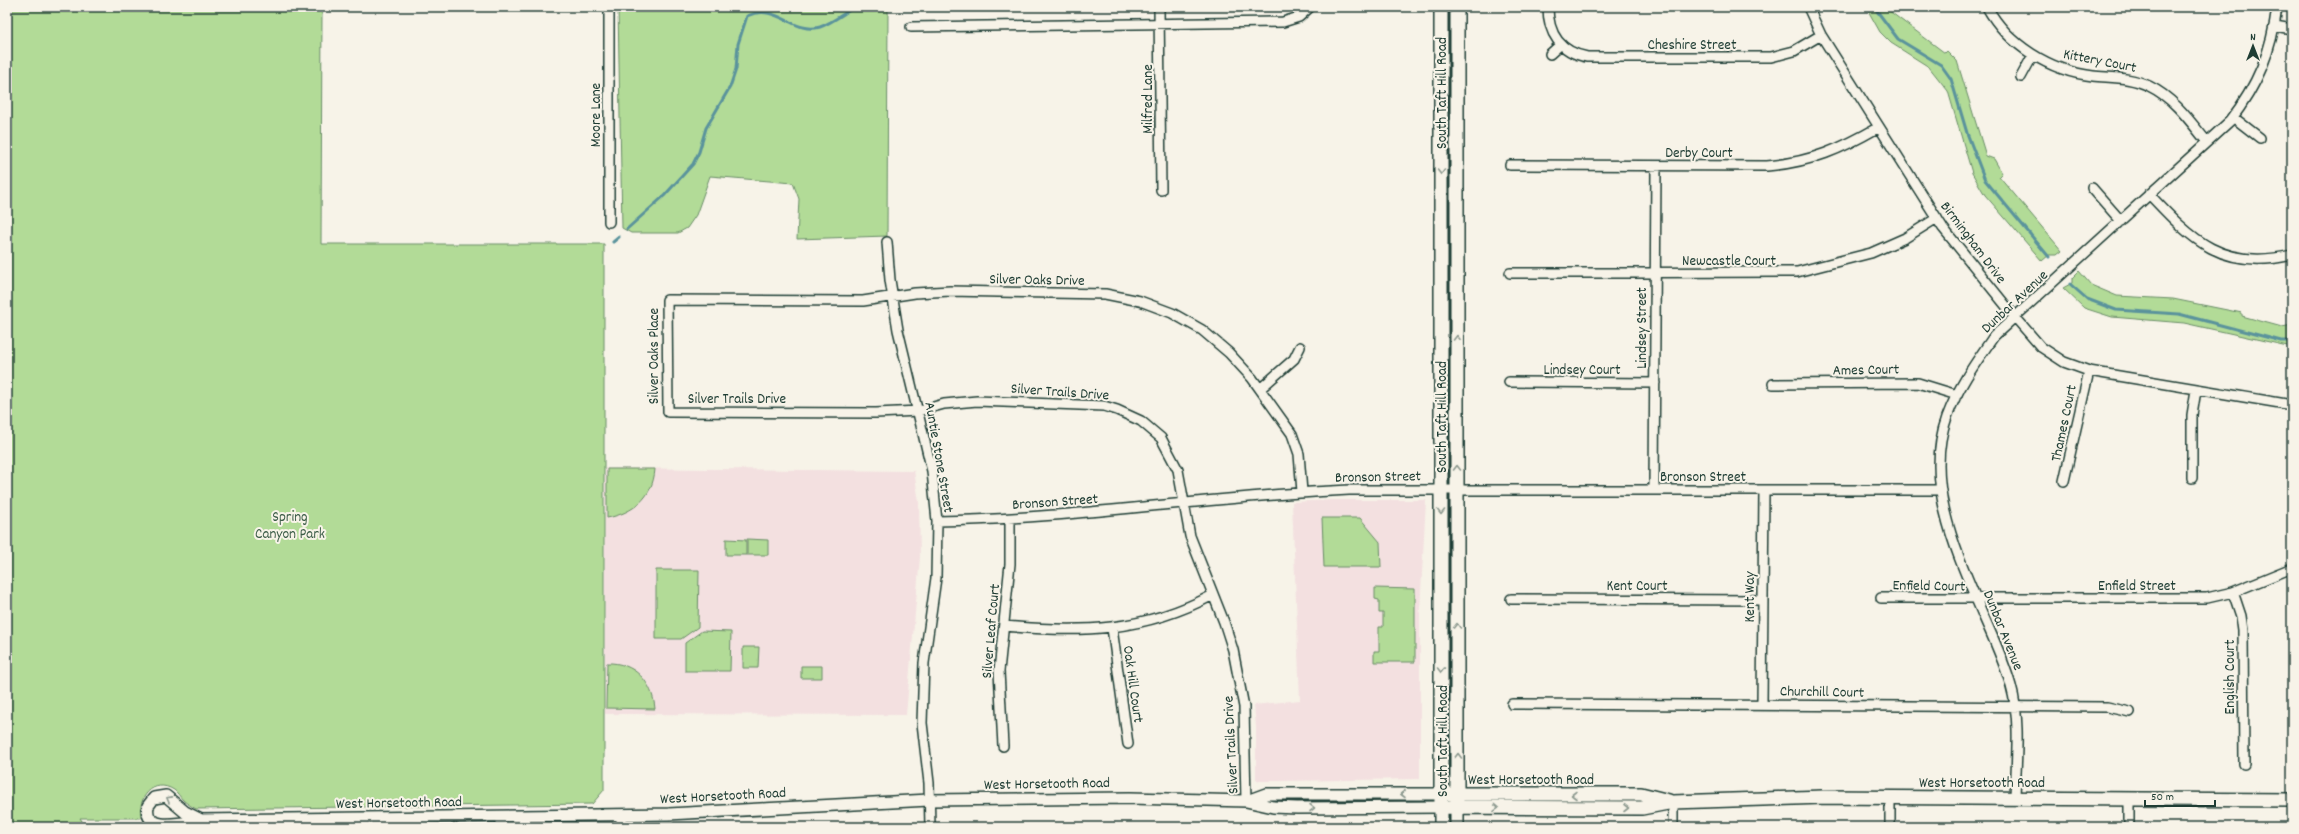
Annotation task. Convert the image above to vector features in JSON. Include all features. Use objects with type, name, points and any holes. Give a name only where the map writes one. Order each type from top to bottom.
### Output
[{"type":"main road","name":"South Taft Hill Road","points":[[1441,7],[1441,827]]},
{"type":"main road","name":"South Taft Hill Road","points":[[1457,7],[1457,827]]},
{"type":"main road","name":"West Horsetooth Road","points":[[1442,794],[1458,801],[1642,808],[1673,802],[1823,797],[2015,797],[2292,800]]},
{"type":"main road","name":"West Horsetooth Road","points":[[1441,807],[1458,801]]},
{"type":"street","name":"Moore Lane","points":[[608,7],[609,222]]},
{"type":"street","name":"Milfred Lane","points":[[1160,7],[1161,190]]},
{"type":"street","points":[[911,27],[1283,22],[1299,17],[1310,7]]},
{"type":"street","points":[[1548,7],[1550,28],[1560,45],[1550,54]]},
{"type":"street","name":"Birmingham Drive","points":[[1808,7],[1821,35],[1937,218],[2015,317],[2041,347],[2064,362],[2089,370],[2196,390],[2292,405]]},
{"type":"street","name":"Kittery Court","points":[[1987,7],[2007,34],[2033,55],[2064,70],[2093,76],[2121,78],[2149,86],[2177,106],[2207,142]]},
{"type":"street","name":"Dunbar Avenue","points":[[2015,797],[2015,708],[2005,668],[1949,530],[1941,490],[1943,440],[1947,418],[1968,374],[1994,336],[2233,117],[2247,98],[2262,69],[2275,26],[2277,7]]},
{"type":"street","points":[[2275,26],[2292,29]]},
{"type":"street","name":"Cheshire Street","points":[[1560,45],[1569,52],[1587,57],[1761,58],[1784,55],[1821,35]]},
{"type":"street","points":[[2021,76],[2033,55]]},
{"type":"street","points":[[2233,117],[2260,138]]},
{"type":"street","name":"Derby Court","points":[[1510,165],[1656,166],[1789,164],[1826,155],[1879,127]]},
{"type":"street","name":"Lindsey Street","points":[[1654,490],[1656,166]]},
{"type":"street","points":[[2092,188],[2121,221]]},
{"type":"street","points":[[2149,194],[2180,228],[2208,247],[2222,253],[2248,259],[2263,260],[2292,255]]},
{"type":"street","name":"Newcastle Court","points":[[1510,273],[1782,274],[1810,270],[1871,253],[1905,238],[1937,218]]},
{"type":"street","name":"Auntie Stone Street","points":[[887,242],[892,296],[898,330],[919,411],[932,471],[937,521],[936,578],[928,634],[922,722],[930,827]]},
{"type":"street","name":"Silver Oaks Drive","points":[[667,300],[863,301],[892,296],[950,291],[1105,294],[1140,301],[1172,313],[1202,330],[1230,353],[1260,389],[1292,434],[1299,454],[1302,492]]},
{"type":"street","name":"Silver Oaks Place","points":[[667,300],[668,412]]},
{"type":"street","points":[[1260,389],[1294,360],[1300,347]]},
{"type":"street","name":"Thames Court","points":[[2064,481],[2089,370]]},
{"type":"street","name":"Lindsey Court","points":[[1509,382],[1655,383]]},
{"type":"street","name":"Ames Court","points":[[1773,384],[1912,383],[1932,386],[1957,395]]},
{"type":"street","points":[[2192,478],[2192,415],[2196,390]]},
{"type":"street","name":"Silver Trails Drive","points":[[668,412],[876,413],[919,411],[944,404],[977,400],[1091,405],[1117,410],[1141,421],[1167,446],[1178,470],[1194,550],[1214,595],[1231,643],[1240,678],[1246,733],[1246,801]]},
{"type":"street","name":"Bronson Street","points":[[937,521],[1010,519],[1302,492],[1441,489],[1941,490]]},
{"type":"street","name":"Kent Way","points":[[1762,705],[1764,490]]},
{"type":"street","name":"Silver Leaf Court","points":[[1003,746],[999,671],[1010,564],[1010,519]]},
{"type":"street","name":"Enfield Street","points":[[1976,599],[2198,599],[2233,592],[2292,568]]},
{"type":"street","name":"English Court","points":[[2233,592],[2241,616],[2243,631],[2244,764]]},
{"type":"street","points":[[1004,626],[1051,631],[1112,628],[1170,614],[1214,595]]},
{"type":"street","name":"Enfield Court","points":[[1881,598],[1976,599]]},
{"type":"street","name":"Kent Court","points":[[1511,599],[1763,600]]},
{"type":"street","name":"Oak Hill Court","points":[[1112,628],[1128,744]]},
{"type":"street","name":"Churchill Court","points":[[1512,704],[2015,708],[2107,707],[2130,712]]},
{"type":"street","name":"West Horsetooth Road","points":[[1246,801],[1266,794],[1442,794]]},
{"type":"street","name":"West Horsetooth Road","points":[[201,820],[216,824],[501,822],[929,800],[1130,798],[1246,801],[1273,807],[1297,808],[1441,807]]},
{"type":"street","points":[[1890,798],[1890,827]]},
{"type":"street","points":[[2129,798],[2129,827]]},
{"type":"street","points":[[1673,802],[1673,827]]},
{"type":"street","points":[[621,815],[621,827]]},
{"type":"shaded area","points":[[605,468],[914,471],[919,502],[920,557],[906,715],[605,714]]},
{"type":"shaded area","points":[[1332,500],[1426,500],[1420,611],[1420,779],[1259,781],[1256,779],[1256,727],[1254,705],[1300,700],[1292,502]]},
{"type":"green space","name":"Spring Canyon Park","points":[[7,7],[322,7],[321,244],[604,244],[604,790],[592,804],[196,809],[184,801],[174,790],[159,786],[153,788],[144,797],[140,811],[141,818],[80,818],[86,827],[7,827]]},
{"type":"green space","points":[[618,7],[888,7],[887,236],[797,239],[799,199],[793,183],[710,176],[696,215],[687,228],[678,233],[631,233],[622,228]]},
{"type":"green space","points":[[1866,7],[1887,7],[1888,10],[1945,53],[1947,51],[1957,61],[1986,156],[1994,159],[2002,173],[1999,176],[2062,251],[2057,255],[2049,255],[2042,261],[1985,195],[1972,173],[1948,91],[1929,67],[1891,43],[1880,32]]},
{"type":"green space","points":[[2079,271],[2091,285],[2117,296],[2173,299],[2242,313],[2242,316],[2282,327],[2292,325],[2292,347],[2184,323],[2112,317],[2084,308],[2063,288],[2072,283],[2072,278]]},
{"type":"green space","points":[[607,469],[655,469],[650,488],[646,496],[633,508],[616,516],[607,518]]},
{"type":"green space","points":[[1322,518],[1360,518],[1380,542],[1381,567],[1324,567]]},
{"type":"green space","points":[[726,539],[746,540],[746,555],[726,555]]},
{"type":"green space","points":[[747,539],[768,540],[768,555],[747,555]]},
{"type":"green space","points":[[656,570],[699,570],[698,627],[681,639],[656,639]]},
{"type":"green space","points":[[1375,588],[1415,589],[1415,662],[1374,662],[1374,651],[1379,651],[1379,627],[1383,627],[1383,613],[1379,613],[1379,600],[1375,599]]},
{"type":"green space","points":[[702,631],[731,632],[730,671],[685,671],[685,643]]},
{"type":"green space","points":[[743,647],[759,647],[758,668],[743,668]]},
{"type":"green space","points":[[607,663],[626,666],[634,670],[646,682],[653,699],[655,709],[606,708]]},
{"type":"green space","points":[[801,666],[822,666],[822,678],[801,678]]},
{"type":"waterway","points":[[627,229],[664,196],[693,164],[699,152],[706,128],[730,87],[736,69],[738,44],[747,16],[758,13],[767,13],[776,15],[801,27],[810,28],[820,27],[855,7]]},
{"type":"waterway","points":[[1874,7],[1898,39],[1941,65],[1951,79],[1967,133],[1985,180],[2049,257]]},
{"type":"waterway","points":[[613,242],[619,237]]},
{"type":"waterway","points":[[2070,284],[2087,299],[2116,310],[2179,314],[2281,341],[2292,341]]}]
